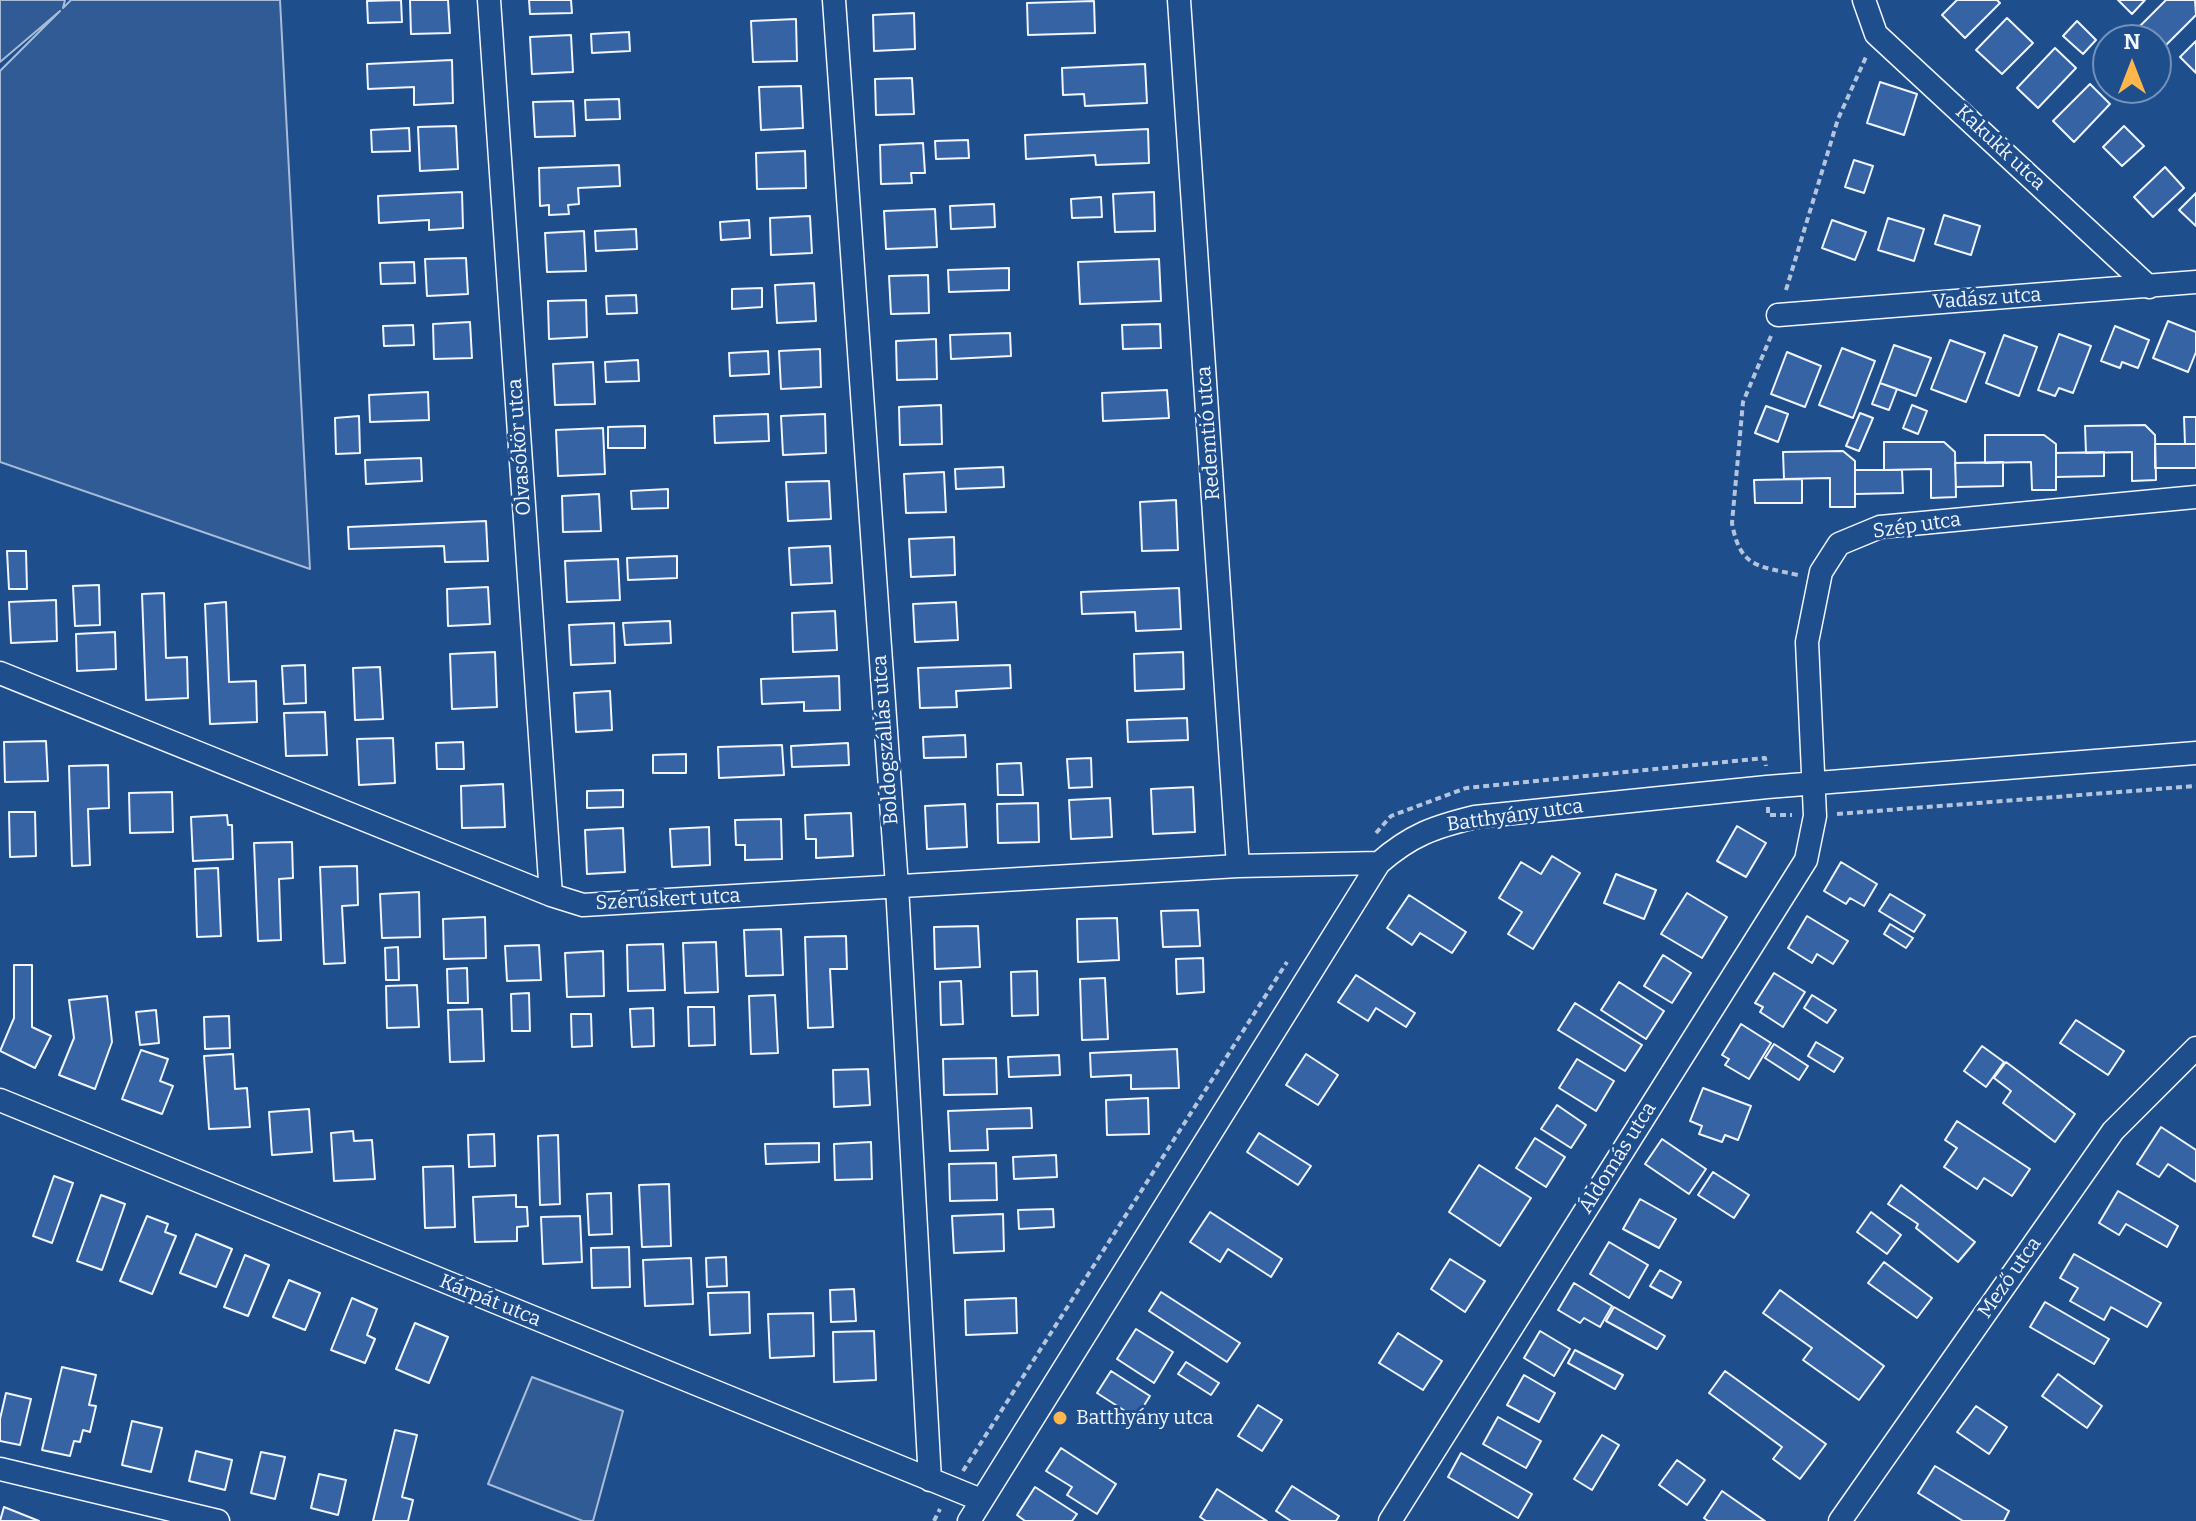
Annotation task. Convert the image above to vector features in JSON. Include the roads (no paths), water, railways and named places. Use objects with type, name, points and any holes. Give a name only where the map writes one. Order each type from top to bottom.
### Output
[{"type":"street","name":"Olvasókör utca","points":[[489,0],[551,895]]},
{"type":"street","name":"Boldogszállás utca","points":[[834,0],[941,1484]]},
{"type":"street","name":"Redemtió utca","points":[[1179,0],[1238,866]]},
{"type":"street","name":"Kakukk utca","points":[[1864,0],[1876,34],[2149,287]]},
{"type":"street","name":"Vadász utca","points":[[1778,315],[2196,282]]},
{"type":"street","name":"Szép utca","points":[[1813,785],[1807,642],[1821,572],[1839,544],[1880,527],[2196,497]]},
{"type":"street","name":"Szérűskert utca","points":[[0,673],[551,895],[583,905],[1238,866],[1379,863]]},
{"type":"street","name":"Batthyány utca","points":[[969,1521],[1379,863],[1402,843],[1434,827],[1475,817],[1767,787],[2196,753]]},
{"type":"street","name":"Áldomás utca","points":[[1390,1521],[1806,860],[1815,816],[1813,785]]},
{"type":"street","name":"Mező utca","points":[[1840,1521],[2113,1131],[2196,1048]]},
{"type":"street","name":"Kárpát utca","points":[[0,1100],[981,1500]]},
{"type":"street","points":[[0,1469],[218,1521]]},
{"type":"place","name":"Batthyány utca","points":[[1060,1418]]}]
